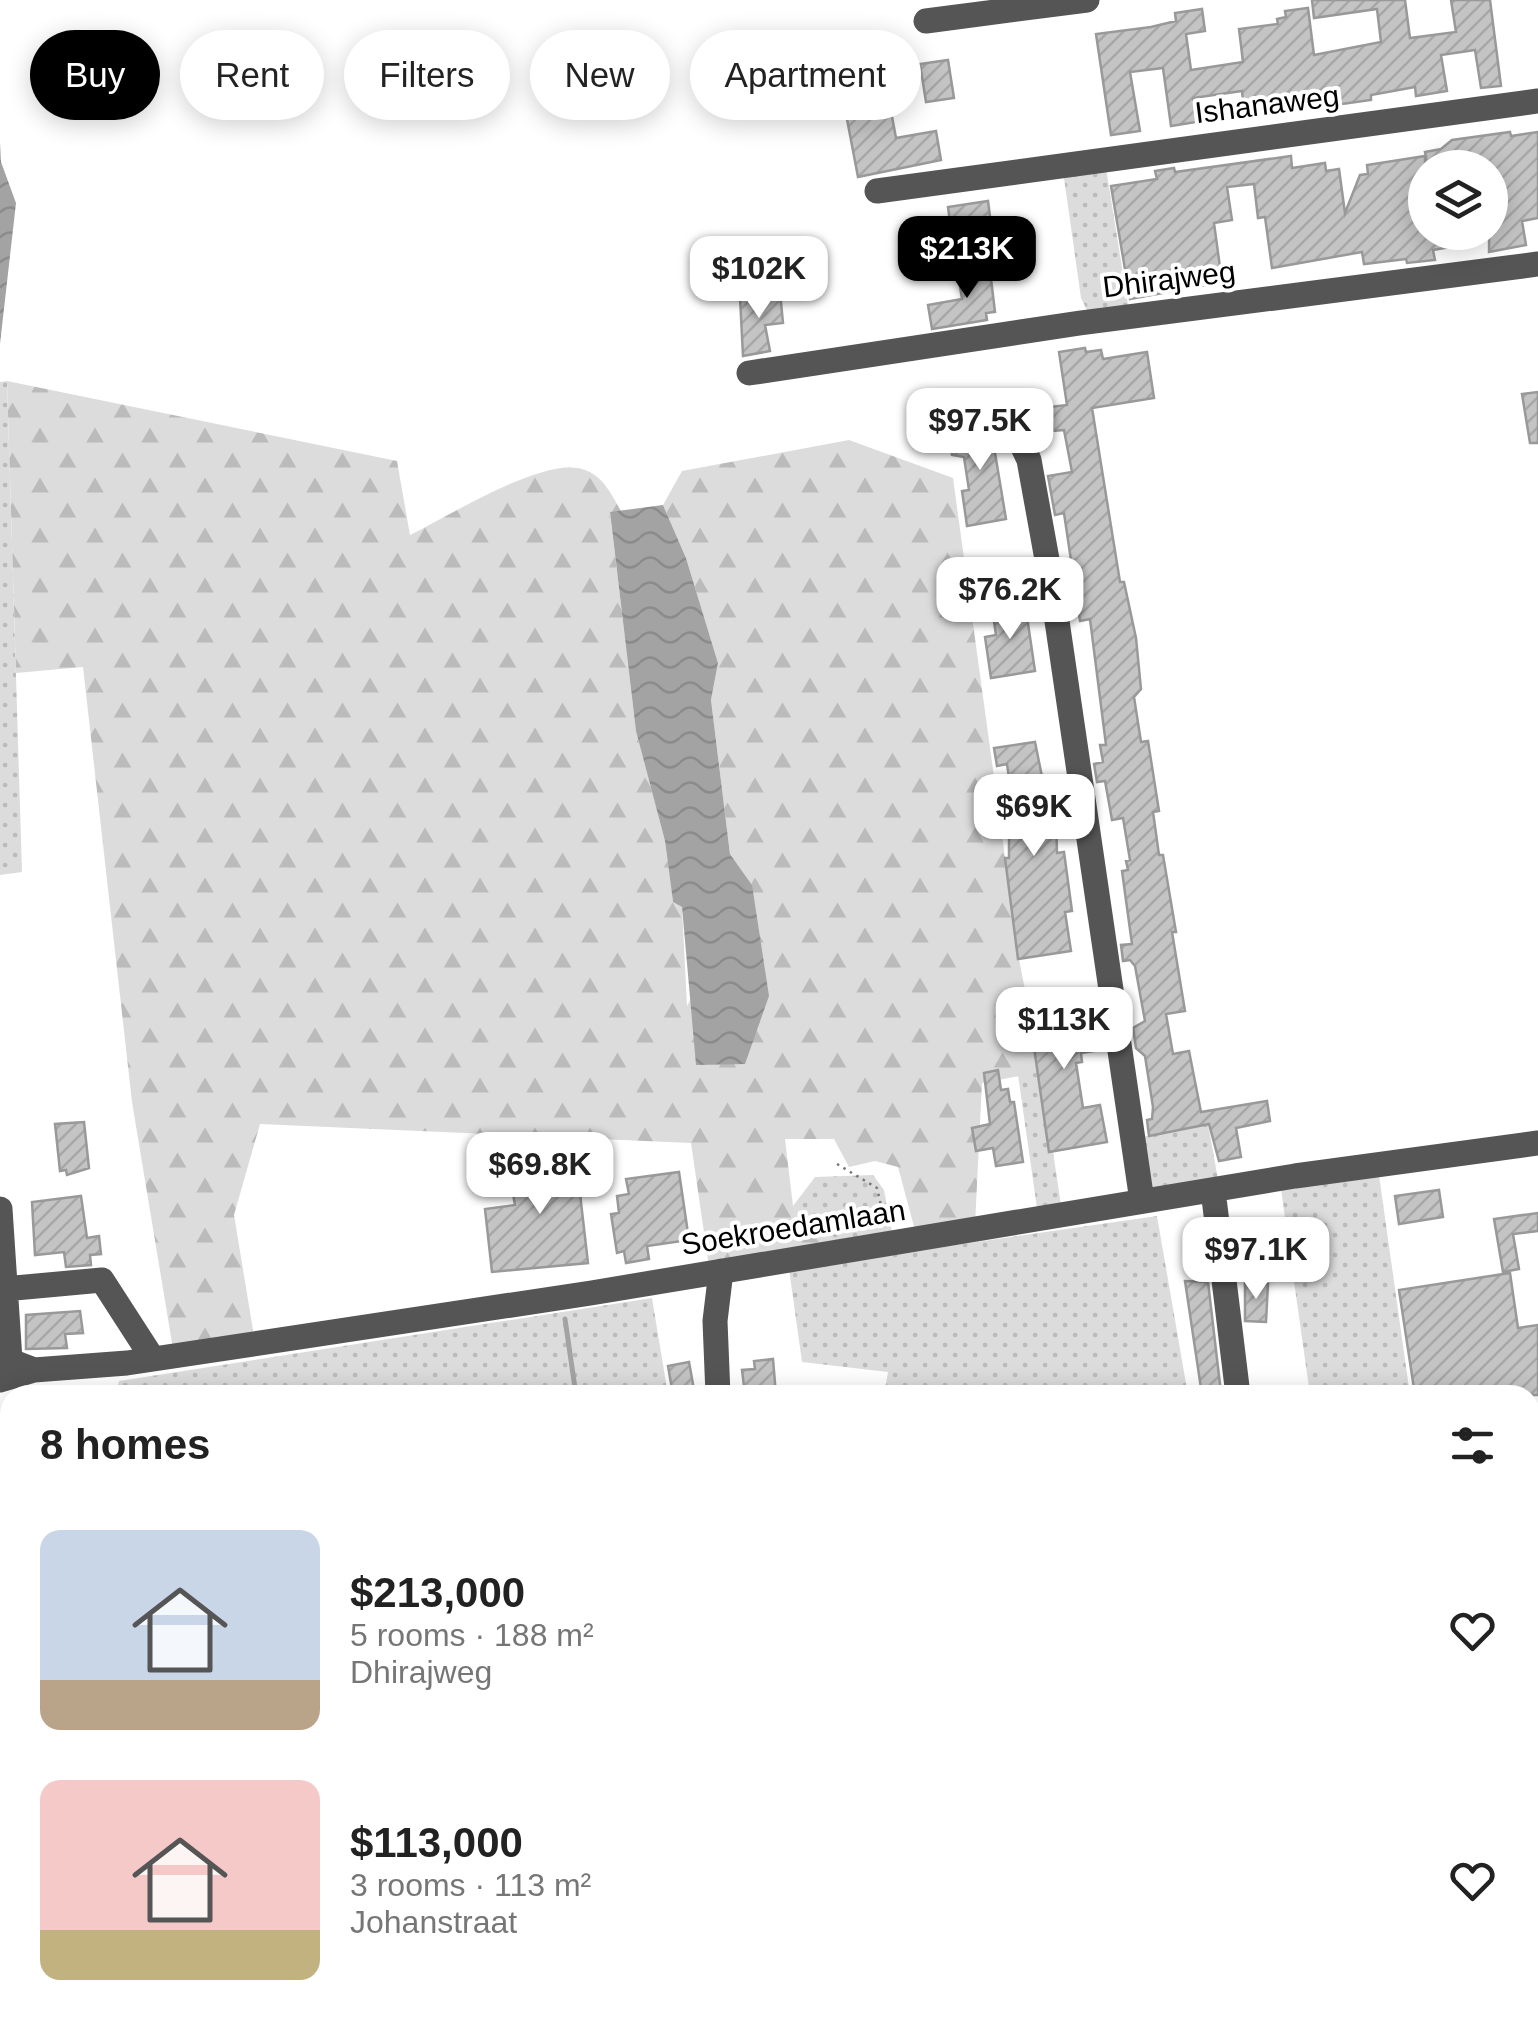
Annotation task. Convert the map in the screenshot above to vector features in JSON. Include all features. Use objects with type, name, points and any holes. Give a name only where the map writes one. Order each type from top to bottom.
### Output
[{"type":"street","points":[[926,21],[1087,0]]},
{"type":"street","name":"Ishanaweg","points":[[877,191],[1538,101]]},
{"type":"street","name":"Dhirajweg","points":[[749,373],[1100,320],[1538,264]]},
{"type":"street","points":[[1020,439],[1029,460],[1052,586],[1142,1201]]},
{"type":"street","name":"Soekroedamlaan","points":[[11,1367],[154,1359],[721,1272],[1142,1201],[1538,1142]]},
{"type":"street","points":[[1213,1190],[1237,1385]]},
{"type":"street","points":[[0,1210],[11,1367]]},
{"type":"street","points":[[718,1385],[715,1321],[721,1272]]},
{"type":"street","points":[[4,1289],[102,1280],[154,1359]]},
{"type":"path","points":[[837,1164],[877,1188],[890,1244]]},
{"type":"green space","points":[[1105,162],[1129,311],[1087,310],[1081,298],[1064,178]]},
{"type":"green space","points":[[7,381],[22,872],[0,875],[0,382]]},
{"type":"green space","points":[[7,381],[397,461],[410,535],[493,492],[540,473],[578,468],[599,479],[621,511],[610,513],[636,730],[665,841],[673,902],[682,907],[687,1006],[752,885],[730,854],[711,700],[718,663],[686,558],[663,505],[682,471],[849,440],[953,478],[1019,959],[1041,1072],[982,1083],[975,1225],[916,1234],[898,1167],[875,1161],[849,1167],[834,1139],[785,1139],[793,1206],[839,1246],[709,1267],[691,1143],[260,1124],[234,1215],[254,1336],[173,1349],[132,1102],[83,667],[16,673]]},
{"type":"green space","points":[[1041,1072],[1062,1212],[1038,1215],[1018,1075]]},
{"type":"green space","points":[[1208,1124],[1219,1185],[1150,1188],[1137,1138]]},
{"type":"green space","points":[[873,1175],[884,1190],[893,1237],[839,1246],[793,1206],[815,1177]]},
{"type":"green space","points":[[1379,1175],[1409,1385],[1309,1385],[1281,1189]]},
{"type":"green space","points":[[1157,1216],[1186,1385],[886,1385],[888,1372],[802,1362],[789,1269]]},
{"type":"green space","points":[[652,1298],[666,1385],[118,1385],[119,1381]]},
{"type":"water","points":[[0,142],[1,162],[16,203],[0,344]]},
{"type":"water","points":[[663,505],[686,558],[718,663],[711,700],[730,854],[752,885],[769,996],[745,1064],[696,1065],[682,907],[673,902],[665,841],[636,731],[610,512]]},
{"type":"building","points":[[1312,0],[1405,0],[1410,38],[1456,32],[1451,0],[1490,0],[1501,86],[1481,88],[1475,50],[1441,55],[1447,91],[1416,96],[1415,87],[1371,95],[1371,100],[1284,112],[1283,105],[1244,110],[1242,91],[1193,98],[1196,122],[1171,126],[1163,68],[1130,72],[1140,131],[1111,135],[1096,34],[1151,27],[1176,21],[1175,13],[1202,9],[1205,31],[1186,34],[1191,70],[1243,62],[1239,29],[1278,24],[1277,19],[1286,17],[1285,11],[1308,8],[1314,55],[1381,42],[1377,9],[1314,18]]},
{"type":"building","points":[[948,60],[954,98],[926,102],[921,64]]},
{"type":"building","points":[[847,120],[893,120],[896,138],[936,131],[941,160],[858,177]]},
{"type":"building","points":[[1538,132],[1538,218],[1522,221],[1526,245],[1508,248],[1508,150],[1436,150],[1452,140]]},
{"type":"building","points":[[1291,156],[1292,168],[1325,163],[1326,171],[1339,169],[1345,213],[1360,175],[1368,174],[1367,165],[1408,159],[1408,250],[1433,250],[1435,260],[1364,264],[1362,252],[1272,268],[1265,217],[1258,218],[1254,184],[1227,187],[1232,220],[1214,223],[1222,282],[1130,299],[1111,186],[1157,179],[1155,171],[1174,168],[1175,172]]},
{"type":"building","points":[[988,201],[992,232],[952,237],[948,207]]},
{"type":"building","points":[[989,262],[995,312],[986,313],[987,320],[932,329],[928,305],[962,299],[959,280],[971,279],[969,265]]},
{"type":"building","points":[[780,292],[783,323],[765,325],[770,351],[743,356],[740,297]]},
{"type":"building","points":[[1085,348],[1086,352],[1101,350],[1103,359],[1147,352],[1154,398],[1092,408],[1120,582],[1124,582],[1136,638],[1141,689],[1134,697],[1141,742],[1148,741],[1159,811],[1153,812],[1159,855],[1163,855],[1176,932],[1172,932],[1185,1011],[1166,1014],[1173,1054],[1189,1051],[1201,1112],[1267,1101],[1270,1121],[1236,1128],[1241,1157],[1219,1161],[1209,1124],[1149,1136],[1147,1120],[1152,1119],[1153,1107],[1145,1056],[1136,1048],[1133,1028],[1145,1021],[1135,966],[1130,960],[1123,961],[1121,945],[1132,944],[1122,871],[1128,870],[1126,861],[1130,860],[1123,818],[1112,820],[1105,781],[1097,782],[1094,764],[1103,762],[1100,745],[1106,745],[1090,619],[1080,621],[1064,513],[1055,515],[1048,476],[1072,472],[1064,430],[1053,431],[1050,407],[1067,405],[1059,352]]},
{"type":"building","points":[[1538,392],[1538,443],[1530,443],[1522,394]]},
{"type":"building","points":[[1000,427],[1001,447],[994,447],[1006,519],[967,526],[962,491],[969,490],[964,457],[952,455],[951,429]]},
{"type":"building","points":[[1025,603],[1035,671],[991,678],[985,637],[996,635],[992,608]]},
{"type":"building","points":[[1035,742],[1050,816],[1056,819],[1057,853],[1064,852],[1072,911],[1065,912],[1071,951],[1018,959],[1005,858],[1009,858],[1009,806],[1013,806],[1007,764],[997,766],[994,748]]},
{"type":"building","points":[[1067,992],[1068,998],[1080,996],[1094,1051],[1081,1053],[1082,1062],[1076,1063],[1083,1108],[1100,1105],[1107,1142],[1049,1152],[1028,1005],[1041,1002],[1041,997]]},
{"type":"building","points":[[998,1070],[1001,1090],[1008,1089],[1010,1102],[1014,1102],[1023,1162],[996,1166],[993,1148],[976,1151],[972,1128],[990,1124],[984,1073]]},
{"type":"building","points":[[84,1122],[89,1168],[67,1175],[66,1170],[60,1171],[55,1124]]},
{"type":"building","points":[[551,1149],[552,1153],[575,1150],[588,1263],[492,1272],[485,1209],[515,1205],[510,1178],[527,1175],[524,1158]]},
{"type":"building","points":[[679,1172],[689,1240],[647,1246],[649,1259],[626,1263],[624,1251],[617,1253],[611,1214],[619,1213],[617,1196],[629,1194],[626,1179]]},
{"type":"building","points":[[1439,1190],[1443,1217],[1399,1224],[1395,1196]]},
{"type":"building","points":[[81,1196],[87,1238],[99,1236],[101,1254],[90,1255],[91,1265],[66,1267],[64,1252],[35,1255],[32,1202]]},
{"type":"building","points":[[1538,1213],[1538,1231],[1513,1234],[1519,1269],[1503,1272],[1494,1219]]},
{"type":"building","points":[[1510,1273],[1518,1328],[1538,1325],[1538,1385],[1413,1385],[1399,1290]]},
{"type":"building","points":[[1185,1281],[1208,1282],[1220,1385],[1201,1385]]},
{"type":"building","points":[[1245,1283],[1268,1284],[1266,1322],[1245,1321]]},
{"type":"building","points":[[80,1311],[83,1333],[65,1334],[67,1348],[26,1349],[26,1315]]},
{"type":"building","points":[[773,1359],[775,1385],[744,1385],[742,1370],[755,1369],[754,1361]]},
{"type":"building","points":[[689,1362],[693,1385],[671,1385],[668,1366]]},
{"type":"waterway","points":[[565,1319],[575,1385]]}]
